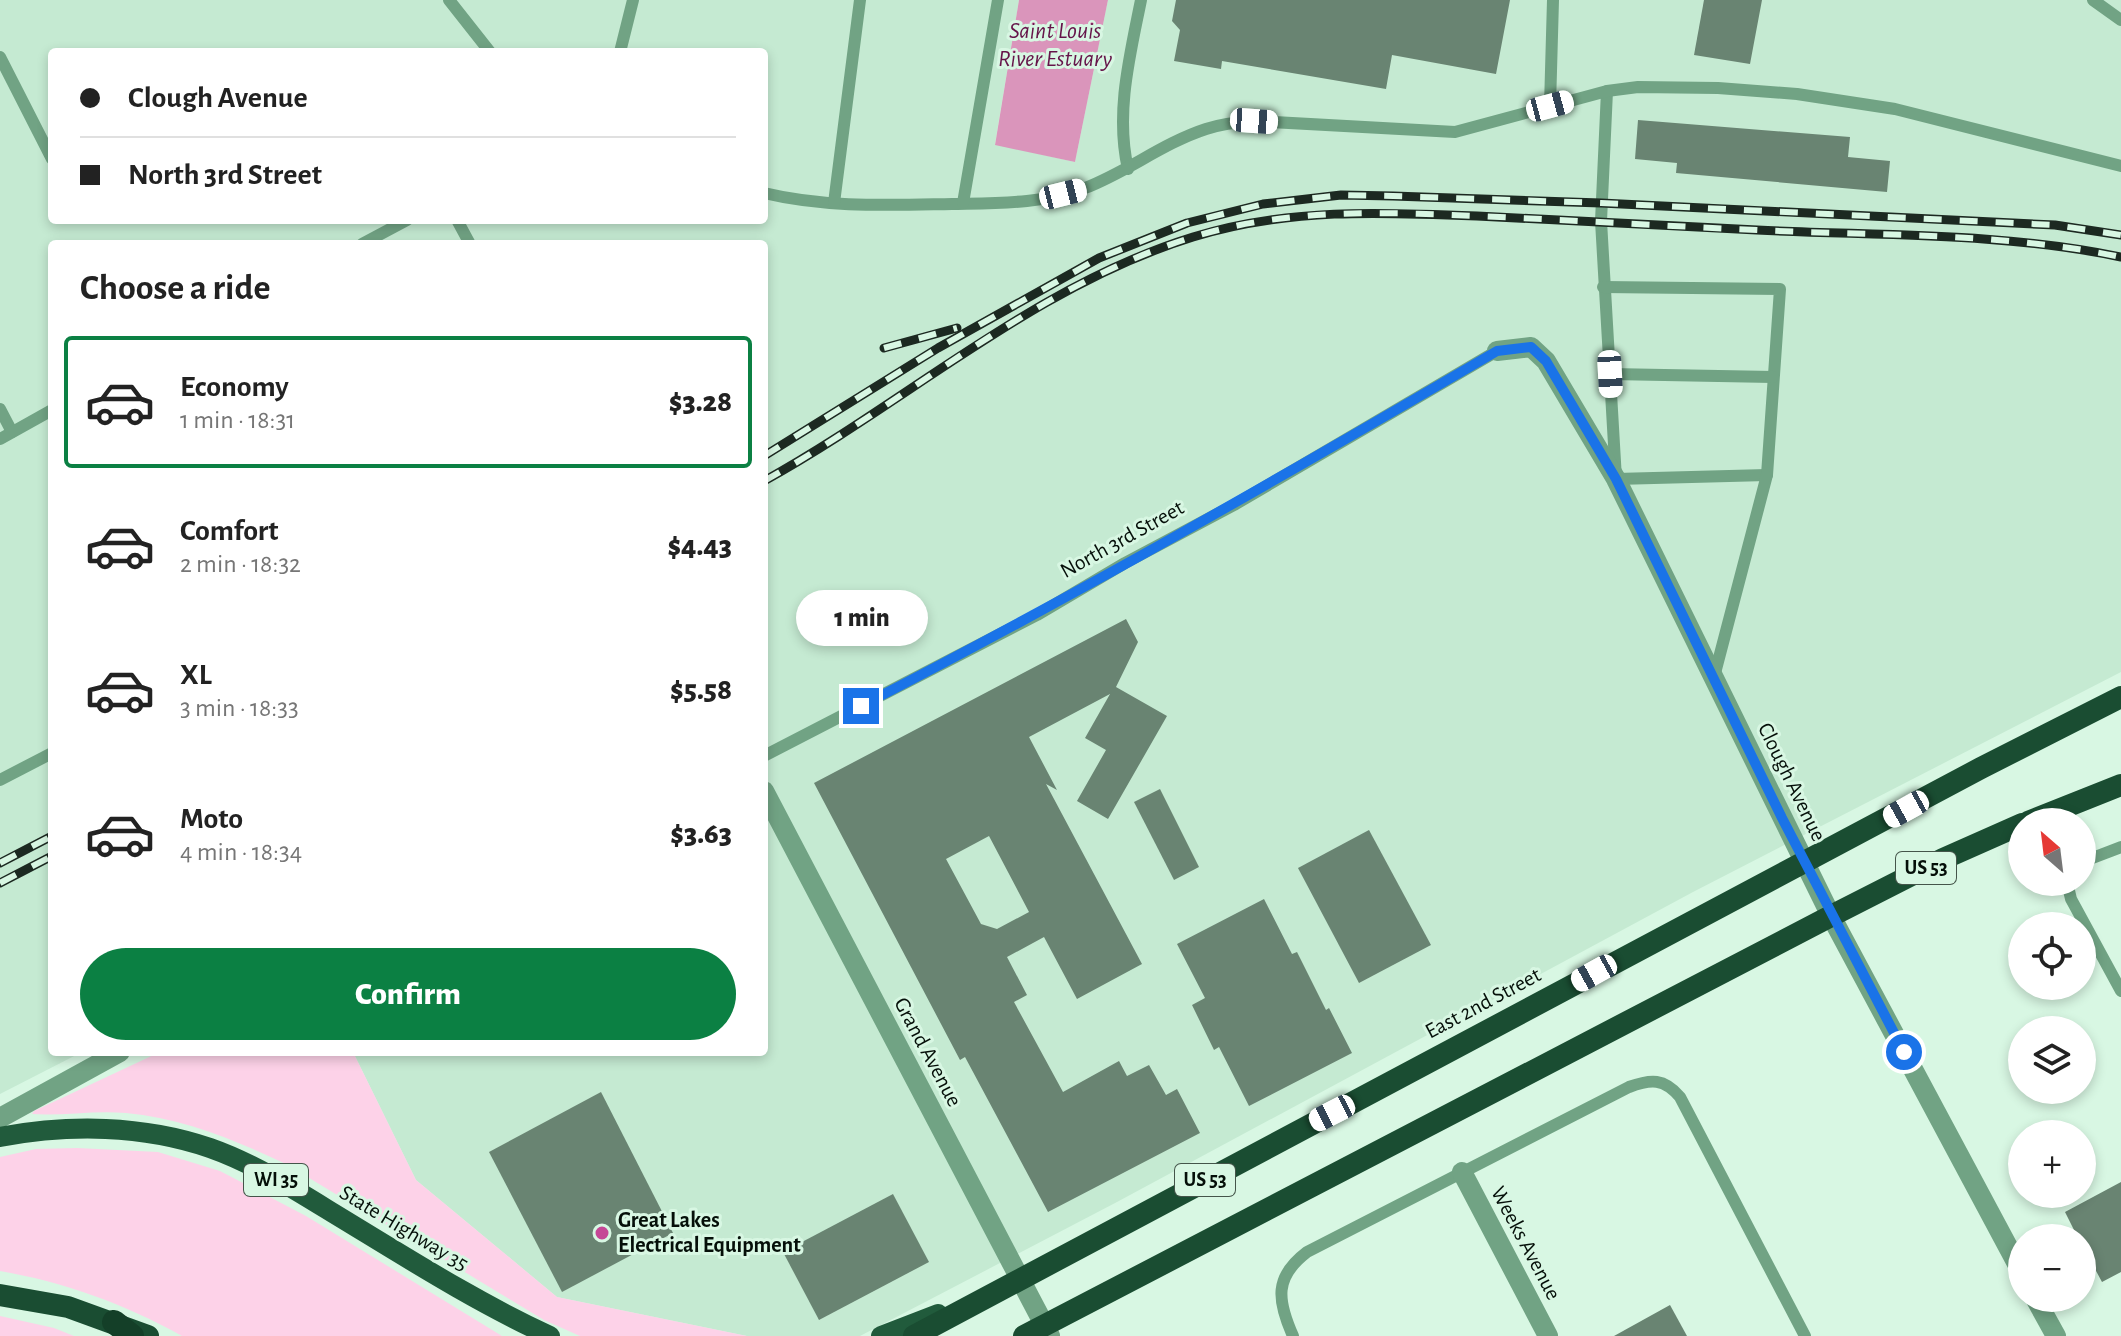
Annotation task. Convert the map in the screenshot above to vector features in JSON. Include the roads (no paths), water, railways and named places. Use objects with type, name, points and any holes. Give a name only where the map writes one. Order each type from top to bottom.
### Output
[{"type":"highway","name":"East 2nd Street","points":[[914,1336],[1992,762],[2121,697]]},
{"type":"highway","points":[[2063,808],[2121,785]]},
{"type":"highway","name":"US 53","points":[[1024,1336],[1048,1330],[1831,916],[1943,859],[2008,830]]},
{"type":"highway","points":[[0,1295],[68,1307],[148,1336]]},
{"type":"main road","name":"State Highway 35","points":[[0,1137],[108,1128],[158,1134],[212,1148],[295,1189],[490,1307],[550,1336]]},
{"type":"main road","points":[[881,1336],[994,1293]]},
{"type":"street","name":"Clough Avenue","points":[[1497,351],[1531,347],[1546,361],[1616,479],[1831,916],[2008,1247]]},
{"type":"street","name":"Grand Avenue","points":[[768,799],[1048,1330]]},
{"type":"street","points":[[0,1118],[113,1056]]},
{"type":"street","name":"Weeks Avenue","points":[[1462,1172],[1548,1336]]},
{"type":"street","points":[[2043,1312],[2056,1336]]},
{"type":"lane","points":[[449,0],[487,48]]},
{"type":"lane","points":[[621,48],[633,0]]},
{"type":"lane","points":[[834,203],[860,0]]},
{"type":"lane","points":[[963,203],[998,0]]},
{"type":"lane","points":[[1128,169],[1123,136],[1124,86],[1141,0]]},
{"type":"lane","points":[[1550,106],[1553,0]]},
{"type":"lane","points":[[2093,0],[2121,20]]},
{"type":"lane","points":[[0,57],[48,151]]},
{"type":"lane","points":[[768,194],[870,206],[1044,199],[1083,189],[1128,169],[1175,142],[1229,123],[1254,121],[1455,132],[1607,91],[1638,87],[1718,88],[1842,99],[1972,126],[2121,166]]},
{"type":"lane","points":[[1607,91],[1602,174],[1603,287],[1616,479],[1767,475]]},
{"type":"lane","points":[[370,240],[400,224]]},
{"type":"lane","points":[[1603,287],[1780,289],[1767,475],[1714,677]]},
{"type":"lane","name":"North 3rd Street","points":[[768,754],[1037,615],[1125,563],[1234,505],[1497,351]]},
{"type":"lane","points":[[1610,374],[1773,377]]},
{"type":"lane","points":[[0,409],[6,435],[48,412]]},
{"type":"lane","points":[[0,780],[48,755]]},
{"type":"lane","points":[[2096,857],[2121,847]]},
{"type":"lane","points":[[2070,896],[2121,991]]},
{"type":"lane","points":[[1293,1336],[1281,1303],[1285,1273],[1292,1263],[1307,1252],[1646,1081],[1671,1086],[1680,1097],[1805,1336]]},
{"type":"water","name":"Saint Louis River Estuary","points":[[1019,0],[1108,0],[1075,162],[995,145]]},
{"type":"railway","points":[[768,454],[938,348],[1099,258],[1187,223],[1263,204],[1341,195],[1601,203],[2055,225],[2121,235]]},
{"type":"railway","points":[[768,479],[972,348],[1079,285],[1135,258],[1193,237],[1263,221],[1370,213],[1477,216],[1940,236],[2031,243],[2121,257]]},
{"type":"railway","points":[[884,348],[957,328]]},
{"type":"railway","points":[[0,863],[48,838]]},
{"type":"railway","points":[[0,883],[48,858]]},
{"type":"place","name":"Great Lakes Electrical Equipment","points":[[602,1233]]}]
